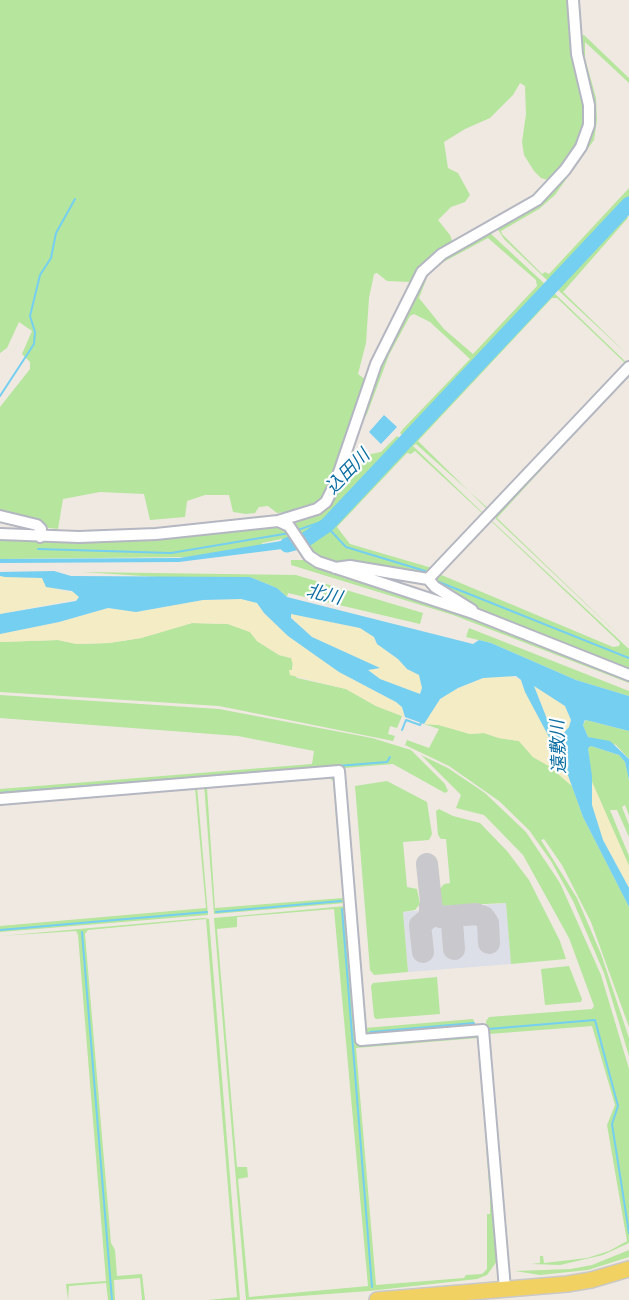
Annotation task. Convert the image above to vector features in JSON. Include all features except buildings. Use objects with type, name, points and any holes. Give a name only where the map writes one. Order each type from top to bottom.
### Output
[{"type":"main road","points":[[377,1300],[578,1283],[629,1269]]},
{"type":"street","points":[[0,534],[40,537],[137,535],[284,523],[317,509],[329,498],[376,364],[422,272],[442,254],[537,200],[565,170],[581,147],[589,125],[590,105],[577,54],[573,0]]},
{"type":"street","points":[[428,579],[629,367]]},
{"type":"street","points":[[0,516],[37,525],[40,529],[40,537]]},
{"type":"street","points":[[284,523],[313,560],[332,569],[473,613],[629,675]]},
{"type":"street","points":[[332,569],[350,566],[428,579],[435,587],[467,605],[473,613]]},
{"type":"street","points":[[0,799],[339,771],[361,1040],[483,1030],[505,1289]]},
{"type":"shaded area","points":[[506,903],[511,964],[408,972],[403,912]]},
{"type":"green space","points":[[0,0],[569,0],[585,96],[585,125],[576,147],[551,181],[541,178],[524,155],[522,142],[526,114],[525,86],[520,83],[513,95],[490,118],[465,129],[444,142],[448,168],[458,173],[470,195],[465,202],[451,207],[438,220],[450,235],[453,243],[426,262],[410,282],[387,281],[377,273],[374,274],[369,298],[366,343],[358,374],[366,380],[332,483],[322,502],[299,511],[277,513],[268,506],[259,507],[255,513],[246,514],[233,512],[229,495],[205,495],[187,501],[185,517],[150,520],[144,494],[100,492],[63,499],[58,529],[49,528],[0,513],[0,407],[30,369],[30,362],[22,354],[32,331],[19,322],[7,348],[0,353]]},
{"type":"green space","points":[[584,35],[629,78],[629,83],[585,42],[585,58],[596,98],[597,120],[594,140],[555,195],[539,209],[501,231],[542,274],[545,272],[549,274],[629,188],[629,197],[549,282],[504,239],[497,228],[528,209],[589,137],[580,36]]},
{"type":"green space","points":[[629,212],[627,219],[563,292],[629,356],[557,289]]},
{"type":"green space","points":[[490,233],[546,285],[403,436],[400,433],[403,429],[470,359],[430,322],[414,314],[410,316],[389,355],[367,414],[355,434],[369,389],[424,274],[436,261]],"holes":[[[488,238],[536,280],[537,286],[473,354],[444,329],[419,298],[428,275],[436,266]]]},
{"type":"green space","points":[[553,292],[628,364],[490,510],[488,508],[626,364],[557,298],[552,298],[418,441],[469,491],[416,444],[413,446],[484,514],[428,574],[420,575],[336,561],[329,563],[314,555],[307,546],[333,526]],"holes":[[[415,451],[483,514],[432,568],[350,544],[337,527],[407,453],[411,454]]]},
{"type":"green space","points":[[629,374],[497,518],[629,645],[494,517]]},
{"type":"green space","points":[[397,436],[401,439],[329,518],[312,531],[300,536],[292,523],[293,520],[316,512],[344,464],[354,469],[371,454],[381,452]]},
{"type":"green space","points":[[491,520],[629,649],[629,672],[484,615],[437,583],[435,576],[472,539],[439,574],[613,647],[619,646],[620,643],[492,522],[489,522]]},
{"type":"green space","points":[[284,526],[291,537],[262,543],[263,546],[187,557],[0,559],[0,538]]},
{"type":"green space","points":[[291,560],[306,560],[434,603],[629,679],[629,683],[453,615],[291,565]]},
{"type":"green space","points":[[82,572],[296,575],[423,613],[420,624],[288,593],[287,597],[277,588],[250,577],[173,578]]},
{"type":"green space","points":[[192,623],[228,624],[250,632],[257,641],[279,655],[291,658],[293,660],[292,670],[297,678],[346,689],[376,706],[402,716],[397,728],[390,726],[388,734],[395,736],[393,741],[219,706],[0,692],[0,642],[58,640],[77,644],[109,643],[141,638]]},
{"type":"green space","points":[[469,628],[629,691],[629,696],[576,680],[491,643],[466,637]]},
{"type":"green space","points":[[0,695],[219,709],[372,738],[411,750],[445,784],[448,791],[445,793],[393,764],[0,796],[0,789],[312,764],[314,751],[238,736],[0,718]]},
{"type":"green space","points":[[586,720],[629,731],[629,759],[616,745],[588,737],[583,725]]},
{"type":"green space","points":[[424,724],[519,741],[533,757],[549,766],[572,786],[583,817],[629,907],[629,1027],[591,922],[562,865],[544,839],[541,840],[577,898],[601,954],[629,1038],[629,1056],[604,973],[573,901],[551,861],[529,830],[499,801],[449,766],[405,745],[407,740],[429,748],[439,729]]},
{"type":"green space","points":[[591,746],[619,755],[625,762],[629,780],[629,815],[625,805],[622,807],[629,825],[629,837],[617,810],[610,810],[629,856],[629,866],[592,782],[588,748]]},
{"type":"green space","points":[[421,755],[448,768],[485,793],[526,832],[560,883],[601,975],[629,1069],[629,1243],[603,1255],[560,1265],[531,1264],[540,1263],[540,1256],[543,1256],[544,1263],[587,1258],[609,1251],[627,1241],[607,1125],[615,1105],[592,1026],[489,1034],[506,1241],[500,1202],[486,1021],[489,1017],[592,1009],[594,1006],[569,938],[523,855],[484,815],[456,808],[461,795]]},
{"type":"green space","points":[[323,774],[329,775],[335,780],[345,903],[214,914],[204,784]],"holes":[[[328,776],[333,781],[343,898],[215,908],[207,788]]]},
{"type":"green space","points":[[387,781],[427,802],[432,834],[429,840],[403,842],[407,887],[417,889],[420,904],[415,910],[403,912],[408,972],[374,975],[370,970],[355,786]]},
{"type":"green space","points":[[197,786],[208,915],[0,932],[0,926],[206,908],[195,788],[0,804],[0,801]]},
{"type":"green space","points":[[439,809],[453,816],[480,823],[507,851],[529,880],[560,941],[566,959],[511,964],[506,903],[441,906],[439,890],[444,884],[450,883],[446,839],[441,839],[438,835],[436,811]]},
{"type":"green space","points":[[346,906],[358,1044],[477,1034],[480,1037],[497,1261],[487,1275],[477,1279],[369,1291],[246,1300],[214,918]],"holes":[[[334,909],[368,1286],[249,1297],[238,1179],[248,1177],[247,1167],[237,1167],[217,929],[237,927],[237,917]],[[478,1038],[490,1198],[490,1214],[487,1214],[487,1269],[482,1274],[466,1275],[464,1278],[376,1285],[356,1048]]]},
{"type":"green space","points":[[204,918],[209,919],[240,1300],[208,1300],[237,1297],[206,919],[88,930],[85,934],[111,1243],[115,1250],[117,1276],[142,1274],[145,1300],[142,1300],[140,1278],[114,1280],[115,1300],[108,1300],[106,1283],[69,1286],[68,1300],[66,1284],[106,1281],[78,935],[76,931],[0,936]]},
{"type":"green space","points":[[569,966],[582,999],[581,1002],[545,1005],[541,969]]},
{"type":"green space","points":[[437,977],[440,1014],[376,1019],[374,1017],[371,986],[373,983]]},
{"type":"green space","points":[[473,1019],[477,1028],[368,1036],[365,1033],[365,1028]]},
{"type":"green space","points":[[629,1250],[629,1257],[588,1270],[540,1275],[515,1271],[571,1269],[592,1265]]},
{"type":"sand","points":[[0,576],[42,578],[58,590],[77,593],[78,599],[0,614]]},
{"type":"sand","points":[[241,599],[257,603],[288,636],[339,672],[396,702],[402,707],[405,717],[376,706],[346,689],[290,675],[289,670],[292,670],[293,665],[291,658],[279,655],[257,641],[250,632],[228,624],[192,623],[141,638],[109,643],[77,644],[58,640],[0,642],[0,634],[59,622],[108,608],[136,612],[203,600]]},
{"type":"sand","points":[[291,614],[360,628],[374,637],[377,644],[398,659],[407,669],[419,675],[422,688],[419,694],[380,679],[368,670],[379,668],[312,637],[291,617]]},
{"type":"sand","points":[[508,675],[521,680],[565,767],[572,786],[549,766],[533,757],[519,741],[424,724],[434,705],[448,693],[483,678]]},
{"type":"sand","points":[[534,686],[565,706],[571,720],[563,734],[547,719]]},
{"type":"sand","points":[[592,782],[629,866],[629,888],[603,840],[594,815],[591,801]]},
{"type":"water","points":[[384,415],[397,427],[381,444],[369,432]]},
{"type":"water","points":[[293,539],[298,547],[179,562],[0,563],[0,559],[179,558]]},
{"type":"water","name":"遠敷川","points":[[54,571],[71,576],[250,577],[277,588],[287,597],[473,644],[479,640],[491,643],[576,680],[629,696],[629,731],[585,720],[583,725],[588,737],[610,741],[629,759],[629,780],[625,762],[619,755],[591,746],[588,748],[592,776],[592,805],[603,840],[629,888],[629,907],[583,817],[565,767],[525,692],[521,680],[516,676],[483,678],[458,688],[440,699],[424,724],[405,717],[402,707],[396,702],[339,672],[288,636],[257,603],[241,599],[203,600],[136,612],[108,608],[59,622],[0,634],[0,614],[76,601],[79,597],[72,591],[46,587],[42,578],[5,577],[0,576],[0,572]],"holes":[[[291,614],[360,628],[374,637],[377,644],[398,659],[407,669],[419,675],[422,688],[420,694],[380,679],[368,670],[380,668],[312,637],[291,618]],[[534,686],[565,706],[571,720],[563,734],[555,722],[547,719]]]},
{"type":"waterway","points":[[0,396],[34,344],[35,332],[30,316],[40,275],[51,258],[56,233],[75,199]]},
{"type":"waterway","name":"込田川","points":[[287,545],[305,540],[327,525],[629,204]]},
{"type":"waterway","points":[[295,531],[318,523],[330,530],[346,547],[425,571]]},
{"type":"waterway","points":[[38,549],[171,553],[290,533]]},
{"type":"waterway","points":[[439,582],[629,658]]},
{"type":"waterway","points":[[402,730],[406,720],[420,725],[421,723]]},
{"type":"waterway","points":[[0,793],[387,762],[390,757]]},
{"type":"waterway","points":[[216,912],[341,901]]},
{"type":"waterway","points":[[342,909],[372,1287]]},
{"type":"waterway","points":[[0,930],[207,912]]},
{"type":"waterway","points":[[82,932],[112,1300]]},
{"type":"waterway","points":[[488,1029],[595,1020],[618,1106],[612,1124],[629,1233]]},
{"type":"waterway","points":[[370,1032],[474,1023]]},
{"type":"taxiway","points":[[427,864],[432,911],[441,917],[476,914],[484,917],[488,923],[489,943]]},
{"type":"taxiway","points":[[423,952],[420,925],[430,917],[430,907]]},
{"type":"taxiway","points":[[445,917],[452,922],[454,949]]},
{"type":"water label","name":"北川","points":[[324,595]]}]
